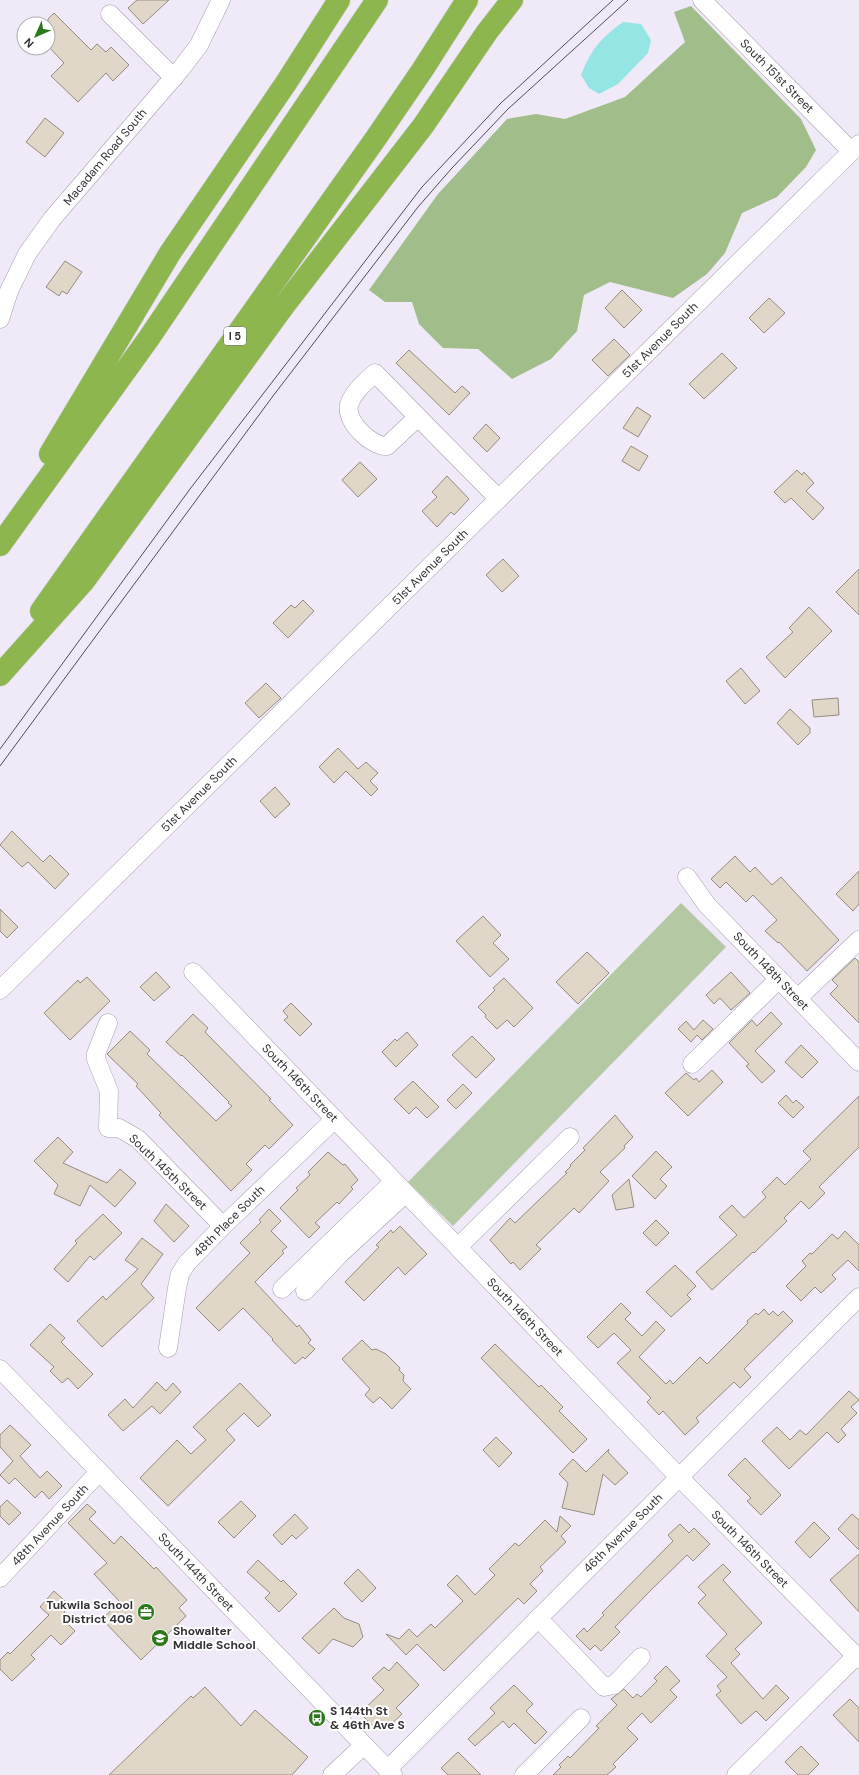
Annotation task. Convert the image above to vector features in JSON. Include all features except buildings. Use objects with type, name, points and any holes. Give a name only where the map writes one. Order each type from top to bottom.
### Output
[{"type":"highway","points":[[0,537],[170,253],[286,83],[339,0]]},
{"type":"highway","points":[[0,545],[149,338],[377,0]]},
{"type":"highway","name":"I 5","points":[[0,669],[376,138],[423,69],[467,0]]},
{"type":"highway","points":[[487,32],[504,0]]},
{"type":"highway","points":[[0,676],[84,581],[283,307],[423,126],[487,32],[512,0]]},
{"type":"street","name":"Macadam Road South","points":[[0,319],[8,291],[27,254],[52,219],[174,78],[199,45],[221,0]]},
{"type":"street","name":"South 151st Street","points":[[702,0],[855,147]]},
{"type":"street","points":[[110,14],[174,78]]},
{"type":"street","name":"51st Avenue South","points":[[0,990],[855,147]]},
{"type":"street","points":[[418,417],[388,446],[380,446],[366,438],[351,417],[349,405],[358,388],[374,373],[418,417],[498,499]]},
{"type":"street","name":"South 148th Street","points":[[686,877],[707,905],[859,1062]]},
{"type":"street","points":[[798,998],[859,940]]},
{"type":"street","name":"South 146th Street","points":[[193,972],[679,1477],[857,1658]]},
{"type":"street","points":[[692,1064],[779,979]]},
{"type":"street","name":"South 145th Street","points":[[108,1023],[96,1054],[96,1059],[109,1091],[108,1128],[120,1128],[138,1139],[223,1226]]},
{"type":"street","name":"48th Place South","points":[[168,1348],[180,1274],[187,1263],[223,1226],[335,1119]]},
{"type":"street","points":[[458,1247],[570,1137]]},
{"type":"street","points":[[282,1289],[400,1187]]},
{"type":"street","points":[[305,1290],[340,1254],[400,1187]]},
{"type":"street","name":"46th Avenue South","points":[[390,1772],[538,1618],[859,1297]]},
{"type":"street","name":"South 144th Street","points":[[0,1369],[363,1746],[390,1772]]},
{"type":"street","name":"48th Avenue South","points":[[0,1578],[99,1472]]},
{"type":"street","points":[[538,1618],[604,1687],[614,1685],[641,1657]]},
{"type":"street","points":[[736,1775],[857,1658]]},
{"type":"street","points":[[534,1772],[581,1718]]},
{"type":"street","points":[[332,1775],[363,1746]]},
{"type":"shaded area","points":[[691,6],[801,119],[816,150],[806,167],[777,197],[742,213],[725,253],[707,274],[673,298],[610,282],[584,295],[577,331],[551,359],[512,379],[478,349],[443,348],[419,324],[412,302],[385,302],[369,290],[438,194],[507,119],[536,114],[565,119],[625,97],[685,42],[674,12]]},
{"type":"shaded area","points":[[623,22],[641,24],[651,40],[648,53],[618,84],[599,94],[589,88],[581,75],[593,51],[609,33]]},
{"type":"shaded area","points":[[681,903],[726,947],[453,1226],[408,1182]]},
{"type":"tram line","points":[[0,749],[190,489],[422,187],[501,103],[613,0]]},
{"type":"tram line","points":[[0,766],[273,396],[418,207],[452,168],[508,109],[628,0]]},
{"type":"place","name":"Tukwila School District 406","points":[[146,1612]]},
{"type":"place","name":"Showalter Middle School","points":[[160,1638]]},
{"type":"place","name":"S 144th St & 46th Ave S","points":[[317,1718]]}]
